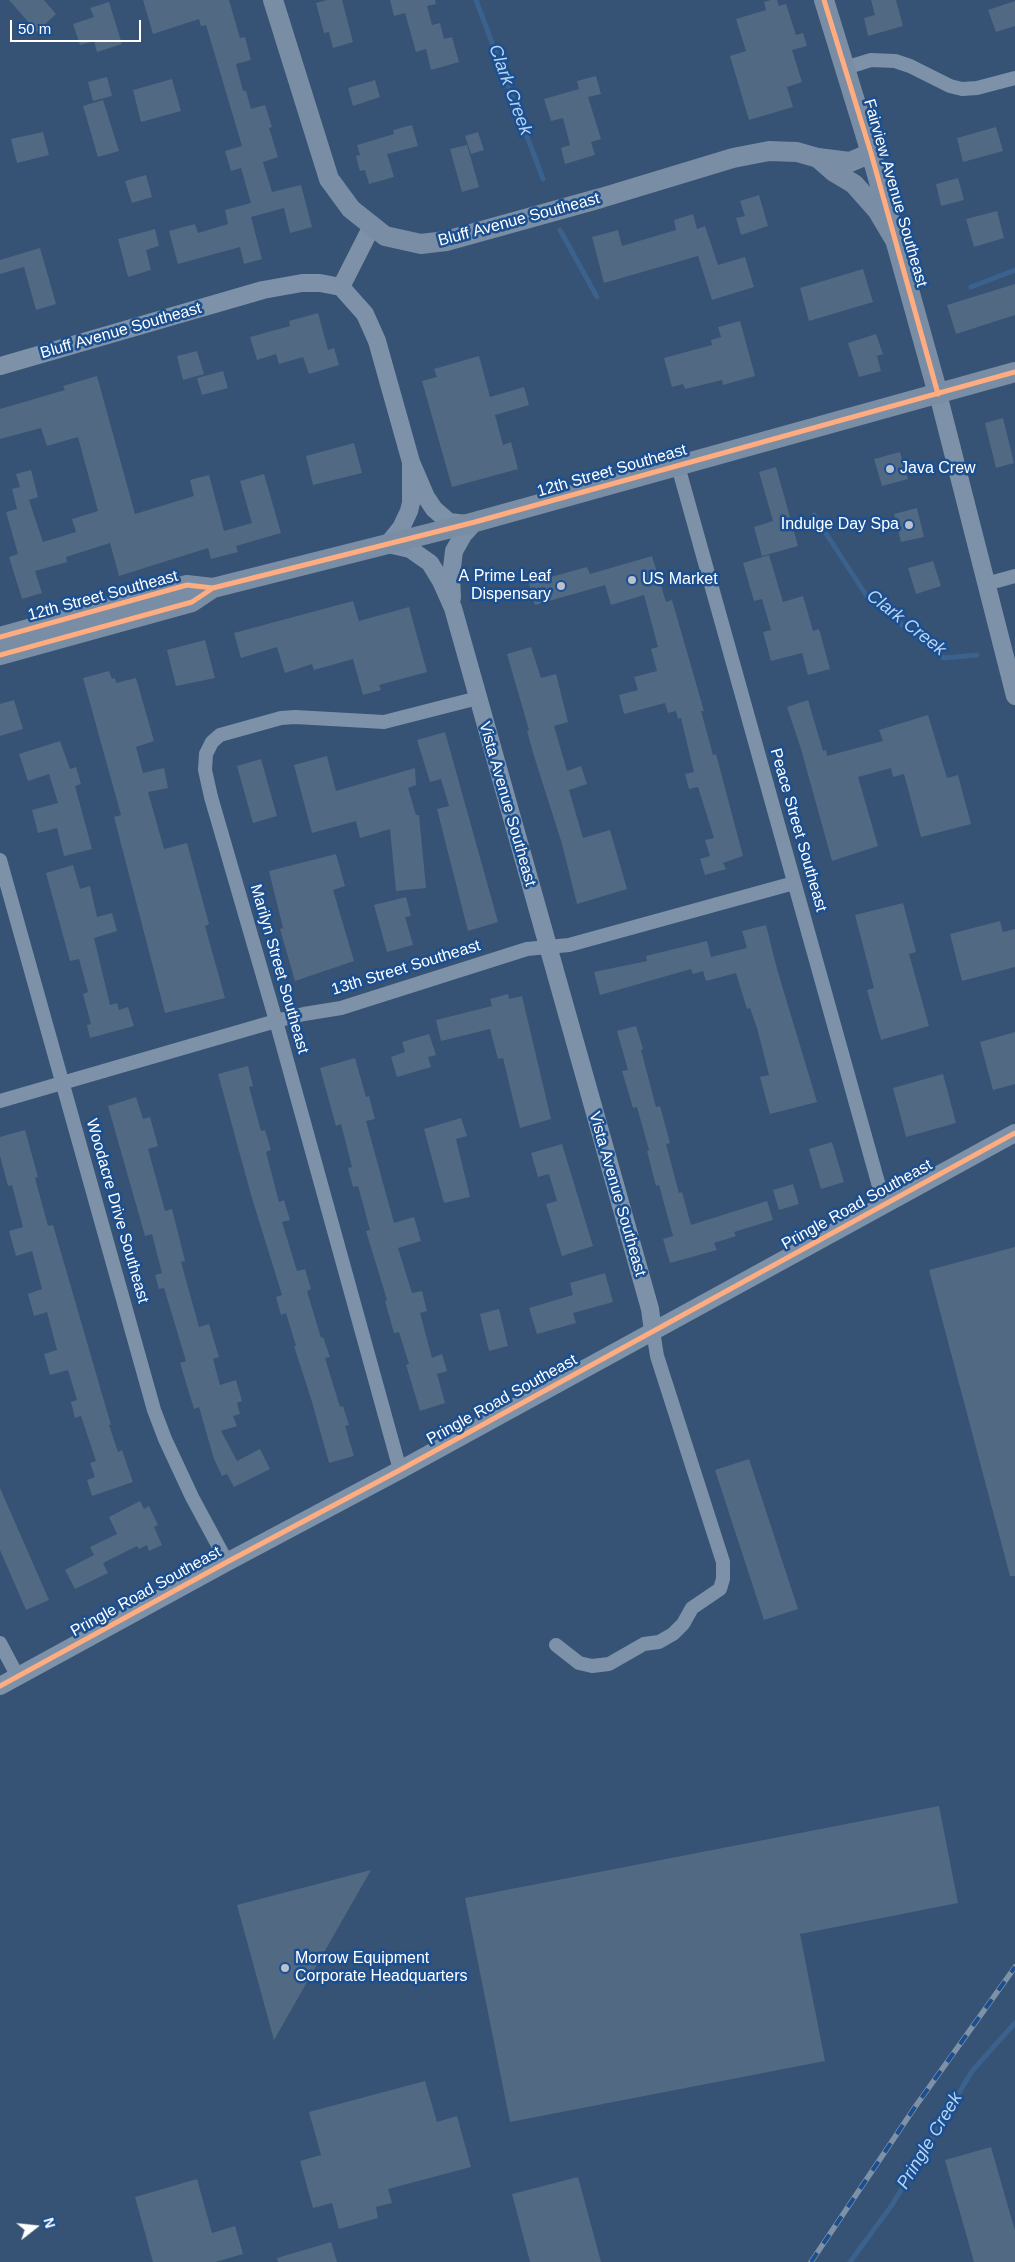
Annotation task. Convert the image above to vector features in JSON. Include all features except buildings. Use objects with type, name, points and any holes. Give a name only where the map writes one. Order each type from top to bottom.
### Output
[{"type":"main road","points":[[273,0],[328,179],[351,209],[372,226]]},
{"type":"main road","name":"Fairview Avenue Southeast","points":[[824,0],[871,153],[938,394]]},
{"type":"main road","name":"Bluff Avenue Southeast","points":[[372,226],[385,236],[406,242],[421,244],[446,241],[601,198],[733,158],[769,151],[797,152],[818,158],[834,172],[854,184],[877,210],[896,242]]},
{"type":"main road","points":[[818,158],[850,162],[871,153]]},
{"type":"main road","name":"12th Street Southeast","points":[[0,655],[192,602],[213,588],[471,523],[1015,372]]},
{"type":"main road","name":"12th Street Southeast","points":[[0,637],[187,585],[213,588]]},
{"type":"street","points":[[845,68],[871,60],[895,61],[910,66],[950,86],[962,89],[977,88],[1015,78]]},
{"type":"street","points":[[372,226],[341,287],[365,314],[377,340],[411,462],[426,497],[434,510],[449,522],[471,523]]},
{"type":"street","name":"Bluff Avenue Southeast","points":[[0,366],[263,290],[302,283],[320,283],[341,287]]},
{"type":"street","name":"Fairview Avenue Southeast","points":[[938,394],[1015,696]]},
{"type":"street","points":[[411,462],[411,503],[401,528],[388,544],[410,549],[430,563],[441,581],[453,608]]},
{"type":"street","name":"Peace Street Southeast","points":[[678,466],[884,1204]]},
{"type":"street","points":[[453,608],[451,576],[454,551],[471,523]]},
{"type":"street","points":[[986,584],[1015,576]]},
{"type":"street","name":"Vista Avenue Southeast","points":[[453,608],[650,1308],[657,1356],[722,1562],[722,1584],[720,1589],[692,1608],[683,1624],[673,1634],[658,1642],[644,1644],[608,1664],[592,1666],[579,1663],[556,1645]]},
{"type":"street","name":"Marilyn Street Southeast","points":[[400,1470],[276,1021],[211,798],[205,770],[206,754],[212,742],[220,734],[280,718],[295,717],[384,722],[478,698]]},
{"type":"street","name":"Woodacre Drive Southeast","points":[[0,860],[154,1410],[165,1439],[192,1497],[227,1562]]},
{"type":"street","name":"13th Street Southeast","points":[[0,1100],[276,1021],[341,1008],[527,949],[569,945],[794,883]]},
{"type":"street","name":"Pringle Road Southeast","points":[[0,1686],[653,1332],[1015,1132]]},
{"type":"street","points":[[0,1643],[18,1677]]},
{"type":"waterway","name":"Clark Creek","points":[[476,0],[543,179]]},
{"type":"waterway","name":"Clark Creek","points":[[560,230],[597,297]]},
{"type":"waterway","points":[[971,287],[1015,270]]},
{"type":"waterway","name":"Clark Creek","points":[[814,515],[868,598],[944,658],[977,655]]},
{"type":"waterway","name":"Pringle Creek","points":[[850,2262],[892,2205],[972,2071],[1015,2023]]},
{"type":"railway","points":[[811,2262],[915,2107],[1015,1967]]},
{"type":"cycle path","points":[[824,0],[871,153],[938,394]]},
{"type":"cycle path","points":[[0,637],[187,585],[213,588],[475,522],[1015,372]]},
{"type":"cycle path","points":[[0,655],[192,602],[213,588]]},
{"type":"cycle path","points":[[0,1686],[400,1470],[1015,1133]]},
{"type":"place","name":"Java Crew","points":[[890,469]]},
{"type":"place","name":"Indulge Day Spa","points":[[909,525]]},
{"type":"place","name":"US Market","points":[[632,580]]},
{"type":"place","name":"A Prime Leaf Dispensary","points":[[561,586]]},
{"type":"place","name":"Morrow Equipment Corporate Headquarters","points":[[285,1968]]}]
